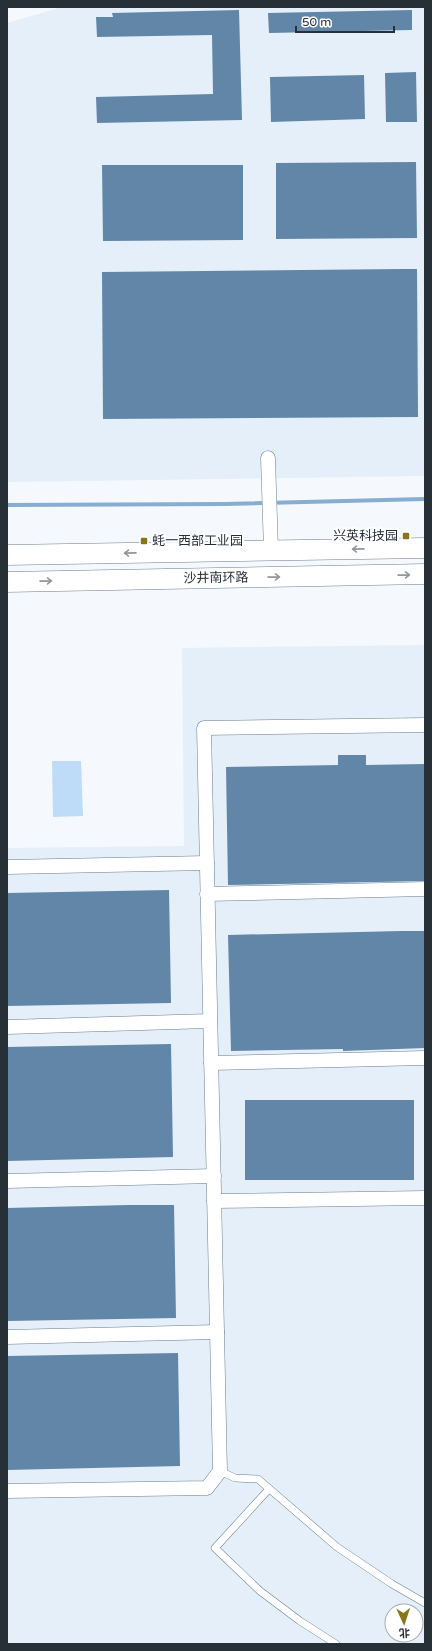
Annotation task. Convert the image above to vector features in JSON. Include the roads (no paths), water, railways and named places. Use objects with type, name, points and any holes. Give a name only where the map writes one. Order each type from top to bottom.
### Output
[{"type":"main road","name":"沙井南环路","points":[[7,555],[425,548]]},
{"type":"main road","name":"沙井南环路","points":[[7,582],[425,574]]},
{"type":"street","points":[[268,458],[272,550]]},
{"type":"street","points":[[7,1491],[207,1488],[220,1471],[204,728],[425,725]]},
{"type":"street","points":[[7,867],[207,863]]},
{"type":"street","points":[[208,894],[425,889]]},
{"type":"street","points":[[7,1026],[210,1021]]},
{"type":"street","points":[[211,1063],[425,1058]]},
{"type":"street","points":[[7,1181],[214,1176]]},
{"type":"street","points":[[214,1201],[425,1198]]},
{"type":"street","points":[[7,1337],[217,1332]]},
{"type":"lane","points":[[220,1471],[235,1478],[258,1479],[337,1547],[392,1584],[425,1603]]},
{"type":"lane","points":[[269,1489],[215,1548],[260,1591],[300,1621],[336,1644]]},
{"type":"waterway","points":[[7,505],[225,504],[425,499]]},
{"type":"place","name":"兴英科技园","points":[[406,536]]},
{"type":"place","name":"蚝一西部工业园","points":[[144,541]]}]
